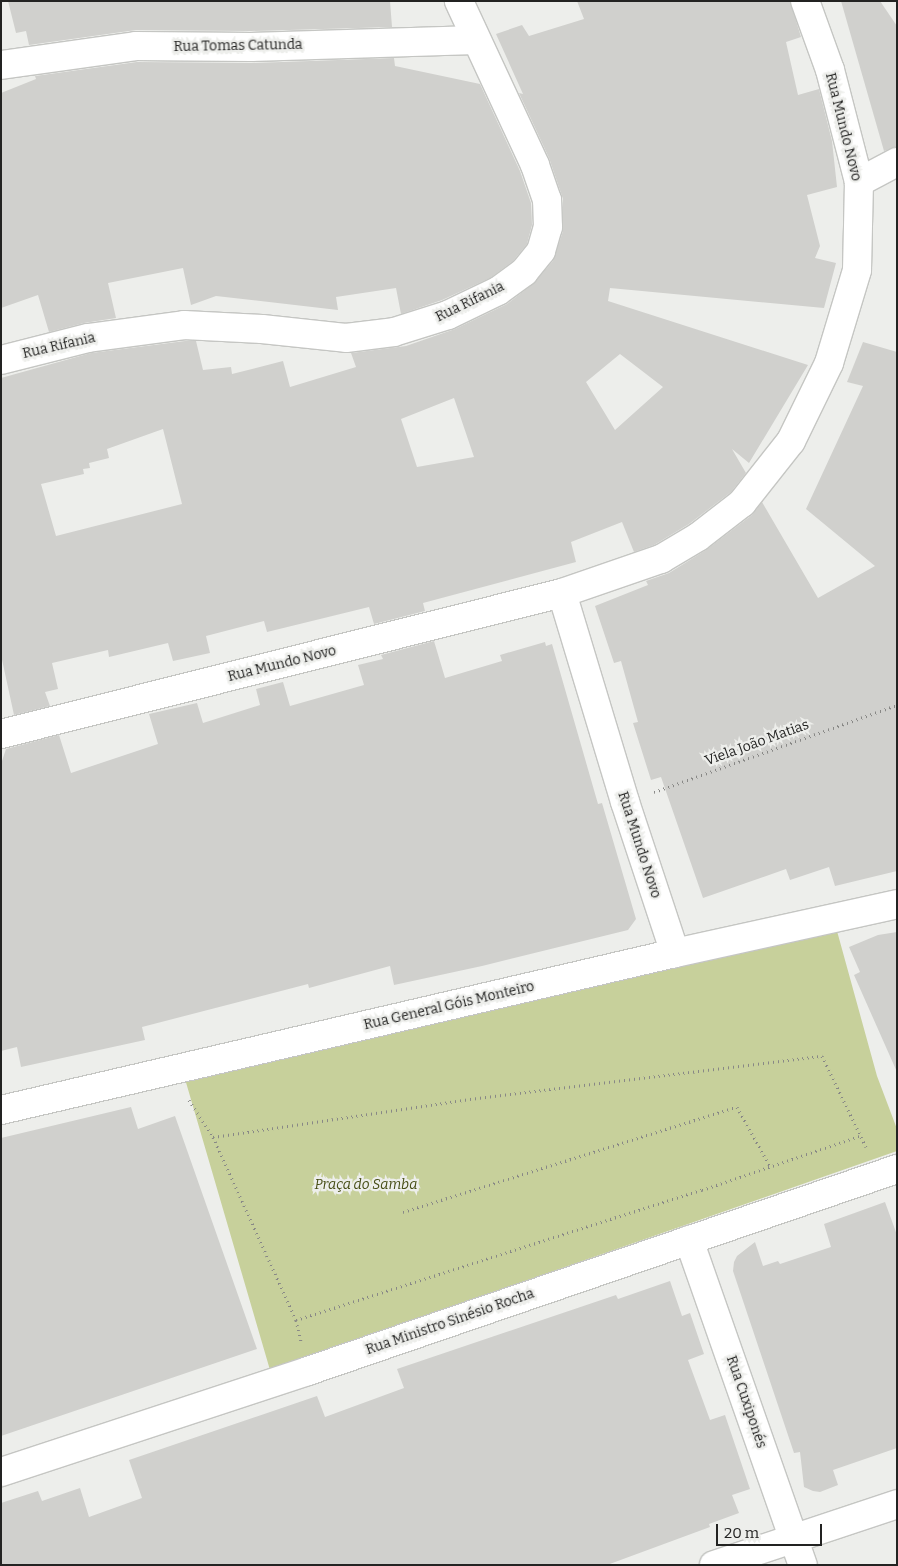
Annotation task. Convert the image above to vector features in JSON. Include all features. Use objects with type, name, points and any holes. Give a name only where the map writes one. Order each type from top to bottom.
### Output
[{"type":"street","name":"Rua Rifania","points":[[1,360],[88,338],[184,326],[262,329],[346,338],[394,332],[448,315],[498,291],[524,272],[541,251],[548,227],[547,200],[535,166],[459,1]]},
{"type":"street","name":"Rua Mundo Novo","points":[[1,734],[562,593],[661,558],[698,537],[742,503],[791,442],[829,363],[857,270],[859,182],[830,70],[805,1]]},
{"type":"street","name":"Rua Tomas Catunda","points":[[1,65],[136,46],[252,47],[476,40]]},
{"type":"street","points":[[859,182],[897,162]]},
{"type":"street","name":"Rua Mundo Novo","points":[[562,593],[625,802],[674,954]]},
{"type":"street","name":"Rua General Góis Monteiro","points":[[1,1110],[897,904]]},
{"type":"street","name":"Rua Ministro Sinésio Rocha","points":[[1,1472],[308,1371],[888,1172]]},
{"type":"street","name":"Rua Cuxiponés","points":[[690,1240],[803,1565]]},
{"type":"street","points":[[714,1565],[897,1504]]},
{"type":"path","name":"Viela João Matias","points":[[625,802],[897,705]]},
{"type":"path","points":[[213,1136],[470,1099],[822,1056],[860,1136],[888,1172]]},
{"type":"path","points":[[171,1071],[213,1136],[296,1320],[308,1371]]},
{"type":"path","points":[[403,1212],[737,1107],[770,1166]]},
{"type":"path","points":[[296,1320],[860,1136]]},
{"type":"green space","name":"Praça do Samba","points":[[837,931],[877,1076],[897,1129],[897,1151],[270,1370],[185,1079]]},
{"type":"building","points":[[8,1],[390,1],[392,27],[251,31],[136,30],[29,45],[26,31],[16,33]]},
{"type":"building","points":[[577,1],[790,1],[801,37],[786,42],[798,95],[819,89],[832,141],[837,187],[807,195],[820,246],[815,258],[836,263],[824,308],[610,288],[608,301],[808,365],[749,463],[732,449],[746,473],[731,492],[689,524],[654,545],[634,552],[622,522],[571,542],[576,562],[423,603],[425,611],[374,624],[369,607],[267,632],[264,621],[206,636],[210,653],[173,661],[168,643],[109,657],[108,650],[52,663],[58,689],[45,692],[50,706],[14,715],[1,655],[1,378],[91,353],[196,341],[203,370],[231,367],[232,374],[283,361],[290,387],[356,367],[351,353],[406,346],[455,329],[507,304],[533,284],[553,261],[563,231],[563,199],[549,158],[519,93],[523,94],[496,34],[522,25],[529,36],[584,19]],"holes":[[[620,354],[663,387],[615,430],[586,382]],[[454,398],[474,457],[417,467],[401,419]],[[163,429],[182,504],[56,536],[41,484],[84,474],[83,469],[90,468],[89,463],[109,458],[107,449]]]},
{"type":"building","points":[[841,1],[880,1],[897,26],[897,147],[884,151]]},
{"type":"building","points":[[394,58],[395,66],[480,84],[520,171],[531,203],[532,225],[527,244],[513,261],[490,278],[442,300],[401,314],[396,288],[336,297],[338,310],[216,296],[191,305],[183,268],[108,283],[116,318],[84,323],[49,332],[38,295],[1,308],[1,93],[36,79],[35,76],[137,62],[251,63]]},
{"type":"building","points":[[863,342],[897,352],[897,871],[835,886],[829,867],[790,880],[786,869],[703,898],[661,777],[651,780],[633,723],[638,722],[621,661],[614,663],[595,606],[648,585],[646,581],[669,573],[706,550],[752,515],[762,502],[818,598],[875,566],[806,509],[863,386],[847,382]]},
{"type":"building","points":[[434,641],[445,678],[502,661],[500,655],[545,642],[546,646],[552,644],[598,804],[602,803],[636,919],[628,930],[482,966],[394,985],[390,966],[309,988],[308,984],[142,1027],[145,1040],[21,1067],[17,1047],[1,1051],[1,764],[6,749],[59,735],[71,773],[158,744],[149,714],[197,703],[203,723],[260,705],[256,689],[283,682],[290,706],[364,685],[358,665],[383,659],[381,655]]},
{"type":"building","points":[[897,932],[897,1072],[854,975],[860,972],[849,947],[878,935]]},
{"type":"building","points":[[131,1107],[138,1129],[175,1116],[257,1349],[1,1436],[1,1138]]},
{"type":"building","points":[[885,1202],[897,1235],[897,1448],[833,1470],[838,1485],[820,1492],[813,1491],[804,1487],[800,1452],[794,1453],[733,1271],[734,1262],[737,1256],[755,1242],[763,1266],[778,1261],[780,1264],[831,1247],[824,1224]]},
{"type":"building","points":[[670,1281],[682,1316],[690,1313],[704,1354],[688,1360],[710,1420],[725,1415],[750,1489],[732,1495],[739,1513],[709,1524],[710,1527],[607,1565],[1,1565],[1,1503],[38,1491],[42,1501],[80,1488],[89,1517],[142,1498],[129,1460],[317,1396],[325,1417],[404,1388],[397,1369],[616,1295],[618,1299]]}]
